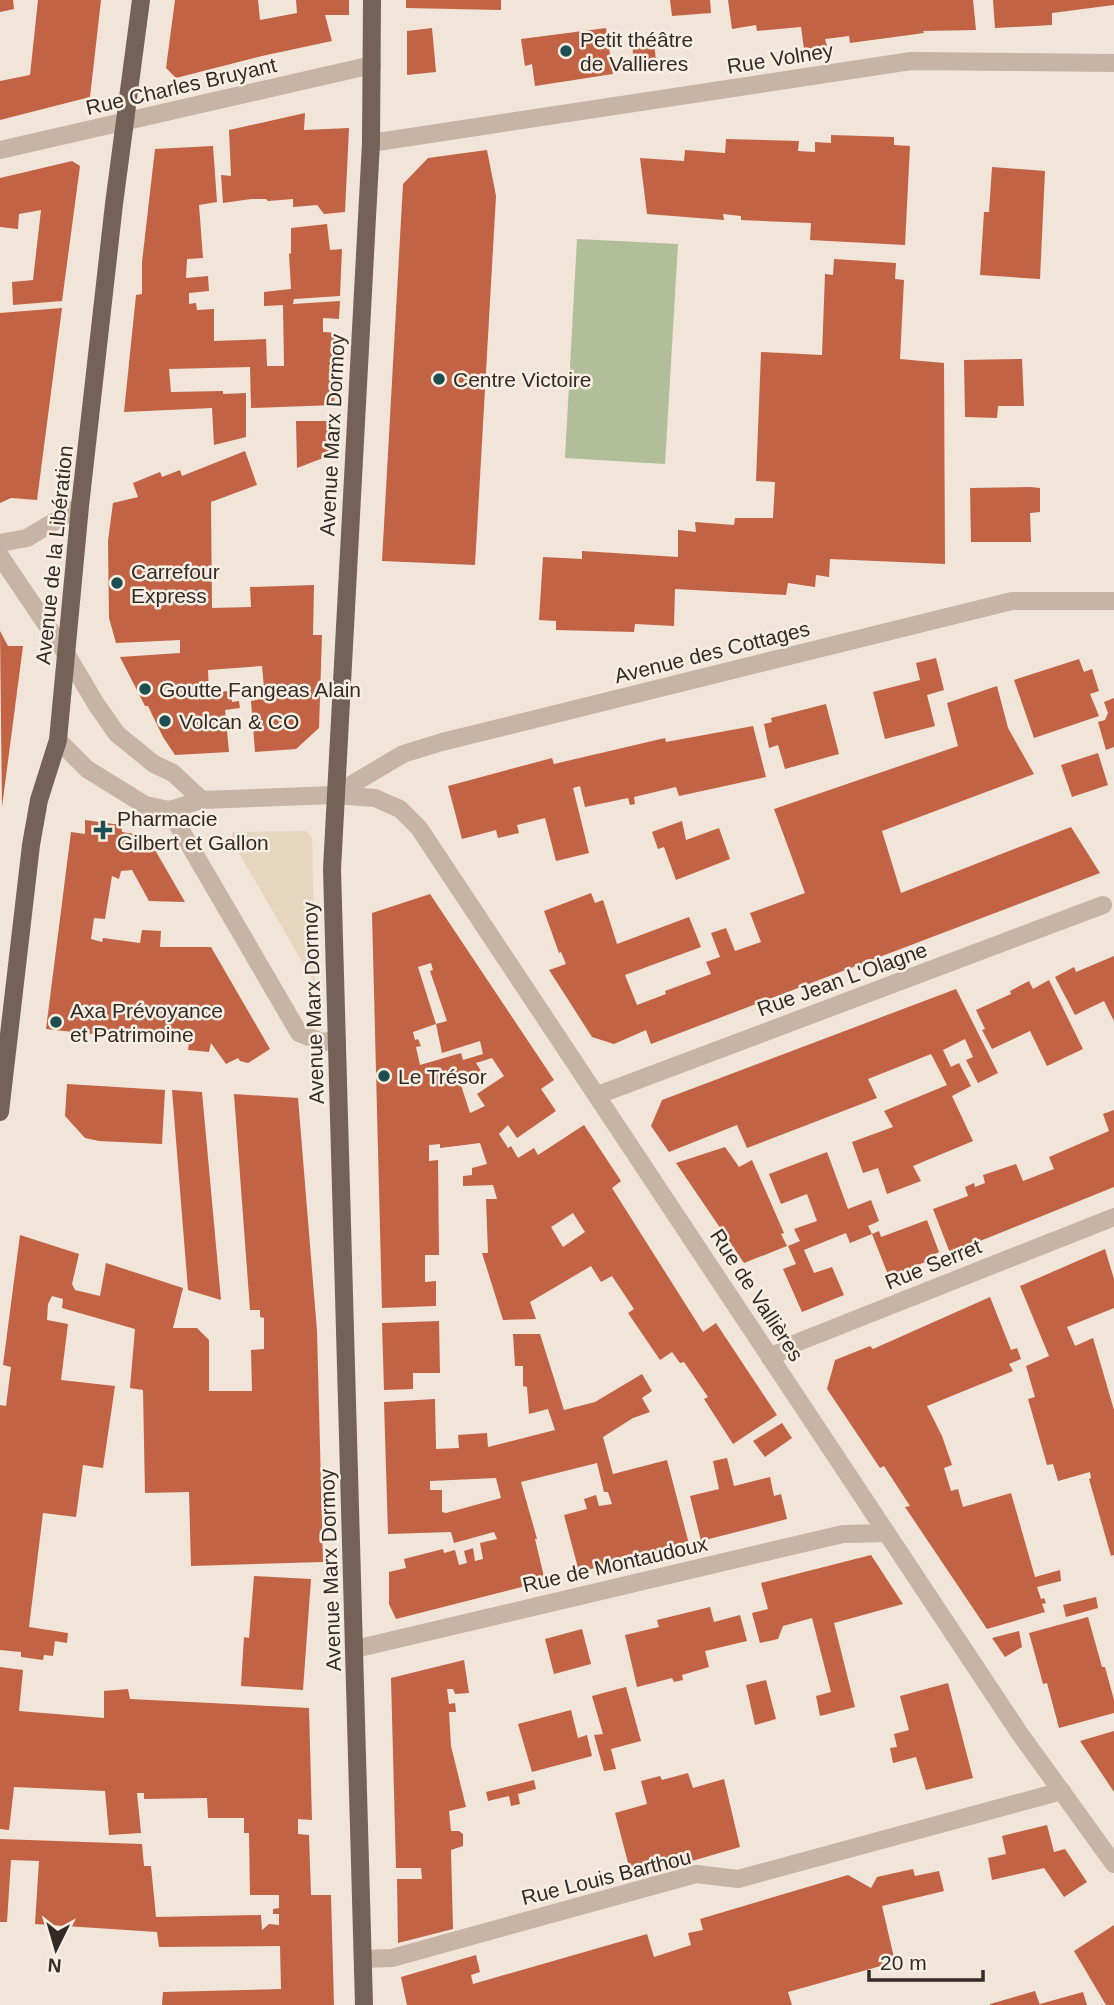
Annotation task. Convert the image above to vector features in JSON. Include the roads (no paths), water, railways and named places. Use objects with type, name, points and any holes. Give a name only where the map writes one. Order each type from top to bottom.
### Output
[{"type":"main road","name":"Avenue de la Libération","points":[[0,1112],[38,800],[58,740],[80,506],[124,121],[141,0]]},
{"type":"main road","name":"Avenue Marx Dormoy","points":[[364,2005],[332,869],[371,143],[372,0]]},
{"type":"street","name":"Rue Volney","points":[[371,143],[912,61],[1114,63]]},
{"type":"street","name":"Rue Charles Bruyant","points":[[0,150],[372,65]]},
{"type":"street","points":[[0,543],[27,538],[80,506]]},
{"type":"street","points":[[0,556],[117,734],[154,764],[173,773],[202,800]]},
{"type":"street","name":"Avenue des Cottages","points":[[334,796],[403,754],[442,742],[1012,601],[1114,601]]},
{"type":"street","points":[[58,740],[87,769],[121,792],[145,805],[169,810],[299,1033],[322,1042],[337,1040]]},
{"type":"street","name":"Rue de Vallières","points":[[169,810],[202,800],[334,796],[375,798],[400,809],[419,828],[1020,1734],[1114,1864]]},
{"type":"street","name":"Rue Jean L'Olagne","points":[[597,1095],[1103,905]]},
{"type":"street","name":"Rue Serret","points":[[770,1357],[796,1343],[1114,1217]]},
{"type":"street","name":"Rue de Montaudoux","points":[[355,1649],[843,1534],[887,1534]]},
{"type":"street","name":"Rue Louis Barthou","points":[[363,1959],[392,1958],[696,1874],[738,1879],[1062,1791]]},
{"type":"place","name":"Petit théâtre de Vallieres","points":[[566,51]]},
{"type":"place","name":"Centre Victoire","points":[[439,379]]},
{"type":"place","name":"Carrefour Express","points":[[117,583]]},
{"type":"place","name":"Goutte Fangeas Alain","points":[[145,689]]},
{"type":"place","name":"Volcan & CO","points":[[165,721]]},
{"type":"place","name":"Pharmacie Gilbert et Gallon","points":[[103,830]]},
{"type":"place","name":"Axa Prévoyance et Patrimoine","points":[[56,1022]]},
{"type":"place","name":"Le Trésor","points":[[384,1076]]}]
